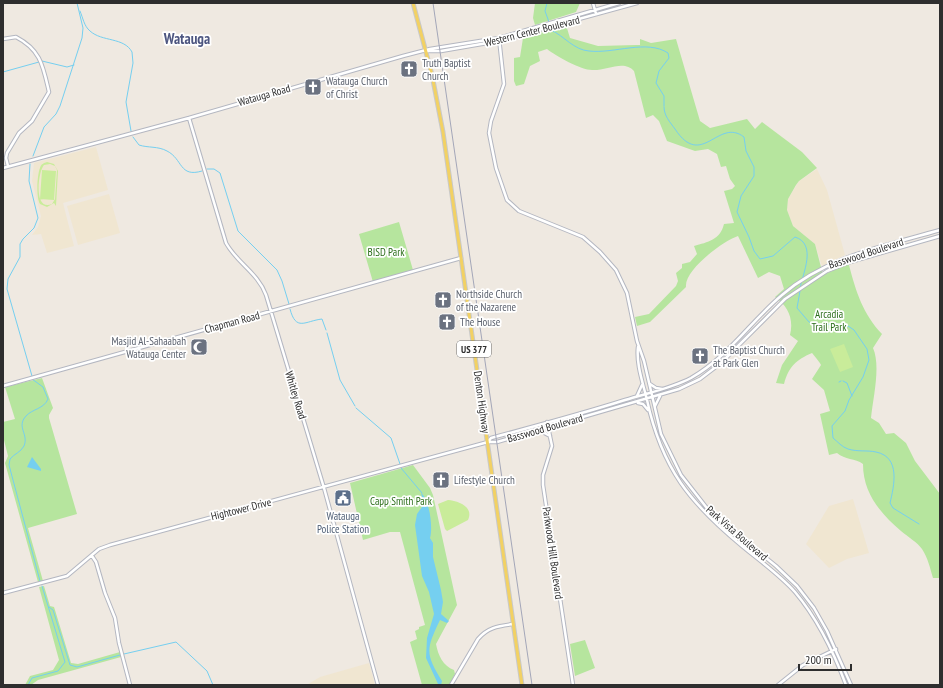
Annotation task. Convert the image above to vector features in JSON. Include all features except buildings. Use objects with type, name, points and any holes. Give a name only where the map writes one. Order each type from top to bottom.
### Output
[{"type":"main road","name":"Denton Highway","points":[[413,3],[426,51],[442,127],[462,258],[522,685]]},
{"type":"main road","points":[[593,3],[596,14]]},
{"type":"main road","points":[[499,39],[619,3]]},
{"type":"main road","name":"Western Center Boulevard","points":[[426,51],[441,51],[536,31],[637,3]]},
{"type":"main road","points":[[581,14],[582,18]]},
{"type":"main road","points":[[3,39],[16,36],[35,50],[39,57],[49,92],[32,121],[19,133],[7,153],[6,158],[8,166]]},
{"type":"main road","name":"Park Vista Boulevard","points":[[499,39],[504,84],[490,121],[489,133],[504,195],[509,203],[519,211],[583,237],[612,265],[623,281],[627,293],[638,346],[644,361],[661,434],[681,475],[710,512],[784,573],[797,586],[821,619],[836,649],[851,685]]},
{"type":"main road","name":"Watauga Road","points":[[3,168],[189,118],[283,89],[426,51]]},
{"type":"main road","name":"Whitley Road","points":[[189,118],[226,243],[260,281],[271,312],[324,488],[378,685]]},
{"type":"main road","name":"Basswood Boulevard","points":[[488,442],[491,438],[651,393],[691,378],[720,357],[779,297],[818,269],[854,255],[940,230]]},
{"type":"main road","name":"Basswood Boulevard","points":[[488,442],[497,442],[661,396],[679,389],[700,379],[721,363],[780,304],[794,292],[819,276],[844,264],[940,236]]},
{"type":"main road","name":"Chapman Road","points":[[3,386],[462,258]]},
{"type":"main road","name":"Park Vista Boulevard","points":[[638,346],[638,354],[649,411],[656,436],[672,471],[693,501],[715,524],[783,579],[796,593],[813,618],[846,685]]},
{"type":"main road","points":[[679,389],[678,385],[691,378]]},
{"type":"main road","points":[[637,396],[642,388],[643,381]]},
{"type":"main road","points":[[649,382],[656,388],[664,389]]},
{"type":"main road","points":[[655,412],[656,401],[661,396]]},
{"type":"main road","points":[[635,403],[643,404],[649,411]]},
{"type":"main road","points":[[610,405],[611,409]]},
{"type":"main road","name":"Parkwood Hill Boulevard","points":[[547,422],[551,436],[551,454],[544,471],[543,485],[573,685]]},
{"type":"main road","points":[[538,430],[551,436]]},
{"type":"main road","points":[[656,436],[661,434]]},
{"type":"main road","name":"Hightower Drive","points":[[3,593],[67,576],[99,549],[114,544],[324,488],[488,442]]},
{"type":"main road","points":[[92,556],[96,562],[107,600],[114,614],[119,643],[130,685]]},
{"type":"main road","points":[[816,612],[813,618],[821,619]]},
{"type":"main road","points":[[451,685],[480,636],[490,628],[514,624]]},
{"type":"main road","points":[[778,685],[803,665],[836,649]]},
{"type":"shaded area","points":[[96,147],[108,190],[63,203],[74,246],[47,253],[41,234],[32,235],[38,227],[41,216],[32,181],[34,163]]},
{"type":"shaded area","points":[[817,169],[827,190],[845,255],[822,266],[815,244],[793,226],[787,210],[788,199],[799,181]]},
{"type":"shaded area","points":[[109,194],[120,233],[78,245],[67,206]]},
{"type":"shaded area","points":[[853,499],[869,553],[847,559],[829,568],[806,544],[829,506]]},
{"type":"shaded area","points":[[369,663],[375,685],[308,684],[320,677]]},
{"type":"green space","points":[[535,3],[580,3],[576,12],[535,25],[533,18]]},
{"type":"green space","name":"Arcadia Trail Park","points":[[566,25],[570,38],[598,46],[640,45],[640,39],[651,43],[676,39],[700,121],[710,128],[747,119],[755,129],[762,122],[802,152],[817,168],[799,181],[796,185],[788,199],[787,210],[793,226],[815,244],[823,275],[847,264],[849,265],[861,302],[870,319],[882,334],[873,348],[876,373],[871,418],[879,423],[886,434],[894,433],[906,443],[915,461],[940,494],[940,578],[933,578],[927,559],[920,546],[893,524],[874,502],[866,484],[863,464],[843,457],[837,453],[829,455],[820,414],[830,411],[824,390],[812,379],[821,365],[813,354],[812,353],[802,358],[794,364],[788,373],[784,384],[776,383],[782,365],[798,341],[790,335],[791,324],[787,309],[775,297],[784,289],[780,276],[769,272],[758,278],[738,236],[723,244],[706,257],[691,273],[687,280],[686,287],[650,322],[637,326],[635,317],[649,314],[676,286],[678,281],[676,273],[682,268],[682,264],[690,262],[697,254],[694,246],[713,240],[720,234],[724,224],[734,223],[724,191],[732,189],[735,186],[730,179],[726,166],[721,167],[717,154],[708,149],[695,151],[667,141],[659,121],[653,115],[646,118],[634,71],[630,68],[625,66],[614,66],[592,70],[582,68],[547,49],[538,52],[540,61],[530,66],[524,84],[516,86],[514,81],[514,58],[520,57],[523,38]]},
{"type":"green space","points":[[47,162],[54,164],[58,171],[56,206],[54,203],[47,207],[40,204],[37,186],[41,166]],"holes":[[[50,164],[55,166],[57,170],[55,199],[52,204],[46,205],[42,202],[40,197],[40,175],[44,165]]]},
{"type":"green space","points":[[42,170],[56,171],[54,200],[40,199]]},
{"type":"green space","name":"BISD Park","points":[[399,222],[413,270],[373,282],[359,234]]},
{"type":"green space","points":[[844,344],[853,367],[840,372],[830,349]]},
{"type":"green space","points":[[42,378],[53,408],[49,418],[77,514],[28,528],[43,581],[38,582],[5,463],[8,456],[3,436],[3,422],[15,419],[5,387]]},
{"type":"green space","name":"Capp Smith Park","points":[[413,465],[430,488],[433,495],[457,605],[436,644],[438,652],[444,663],[454,670],[455,674],[449,685],[422,685],[410,642],[417,639],[415,631],[419,629],[419,627],[425,625],[400,532],[390,532],[363,540],[350,483]]},
{"type":"green space","points":[[448,500],[461,503],[467,508],[469,515],[468,520],[447,531],[445,529],[438,504]]},
{"type":"green space","points":[[44,586],[50,606],[54,607],[71,663],[78,664],[120,652],[121,657],[38,680],[31,685],[25,685],[30,676],[53,670],[59,660],[39,587]]},
{"type":"green space","points":[[585,640],[595,668],[575,676],[570,644]]},
{"type":"water","points":[[32,457],[41,469],[41,471],[27,467]]},
{"type":"water","points":[[421,493],[429,508],[431,528],[430,538],[433,543],[433,557],[443,602],[441,614],[449,621],[447,623],[440,620],[432,638],[429,651],[436,672],[442,681],[441,685],[438,684],[426,658],[427,638],[434,614],[429,592],[422,576],[415,525],[417,514],[424,504]]},
{"type":"waterway","points":[[33,156],[44,127],[56,114],[60,106],[82,38],[83,28],[77,3]]},
{"type":"waterway","points":[[547,3],[545,11],[549,22]]},
{"type":"waterway","points":[[80,11],[85,24],[90,31],[100,37],[124,44],[132,52],[133,63],[126,102],[131,131]]},
{"type":"waterway","points":[[550,27],[551,30],[584,50],[609,51],[650,47],[660,49],[668,53],[669,58],[659,71],[656,83],[664,96],[664,106]]},
{"type":"waterway","points":[[42,61],[67,67],[74,65]]},
{"type":"waterway","points":[[3,72],[39,62]]},
{"type":"waterway","points":[[664,107],[666,116],[675,129],[685,140],[694,145],[702,144],[726,133],[735,133],[744,137],[746,151],[754,167],[754,176],[741,196],[737,212],[754,251],[760,259],[773,256],[795,237],[802,241],[807,252],[807,260],[800,288]]},
{"type":"waterway","points":[[133,137],[139,145],[160,148],[172,154],[182,167],[189,172],[202,171]]},
{"type":"waterway","points":[[30,164],[29,181],[38,218],[34,228],[20,244],[20,257],[8,279],[7,289],[32,376]]},
{"type":"waterway","points":[[207,169],[214,169],[220,173],[238,231],[277,270],[289,304]]},
{"type":"waterway","points":[[800,291],[797,308],[809,322],[815,325],[836,324],[848,326],[854,330],[867,349],[869,360],[863,377],[849,400],[845,411],[832,426],[833,438],[848,449],[876,452],[884,455],[889,460],[894,473],[890,503],[893,508],[919,524]]},
{"type":"waterway","points":[[290,309],[292,316],[298,323],[306,323],[322,319],[326,330]]},
{"type":"waterway","points":[[327,333],[340,380],[355,406]]},
{"type":"waterway","points":[[32,379],[43,387],[48,399],[44,405],[26,416],[23,420],[22,427],[25,438],[24,446],[10,459],[9,465],[40,581]]},
{"type":"waterway","points":[[843,381],[847,383],[852,396]]},
{"type":"waterway","points":[[356,408],[391,438],[400,464]]},
{"type":"waterway","points":[[401,468],[422,493]]},
{"type":"waterway","points":[[28,685],[32,678],[58,671],[65,662],[42,586]]},
{"type":"waterway","points":[[49,607],[53,610],[70,665],[77,667],[120,655]]},
{"type":"waterway","points":[[124,654],[176,642],[207,671],[213,685]]},
{"type":"railway","points":[[433,3],[532,685]]},
{"type":"place","name":"Truth Baptist Church","points":[[409,69]]},
{"type":"place","name":"Watauga Church of Christ","points":[[313,87]]},
{"type":"place","name":"Northside Church of the Nazarene","points":[[443,300]]},
{"type":"place","name":"The House","points":[[447,322]]},
{"type":"place","name":"Masjid Al-Sahaabah Watauga Center","points":[[199,347]]},
{"type":"place","name":"The Baptist Church at Park Glen","points":[[700,356]]},
{"type":"place","name":"Lifestyle Church","points":[[441,480]]},
{"type":"place","name":"Watauga Police Station","points":[[343,498]]},
{"type":"district","name":"Watauga","points":[[187,39]]}]
